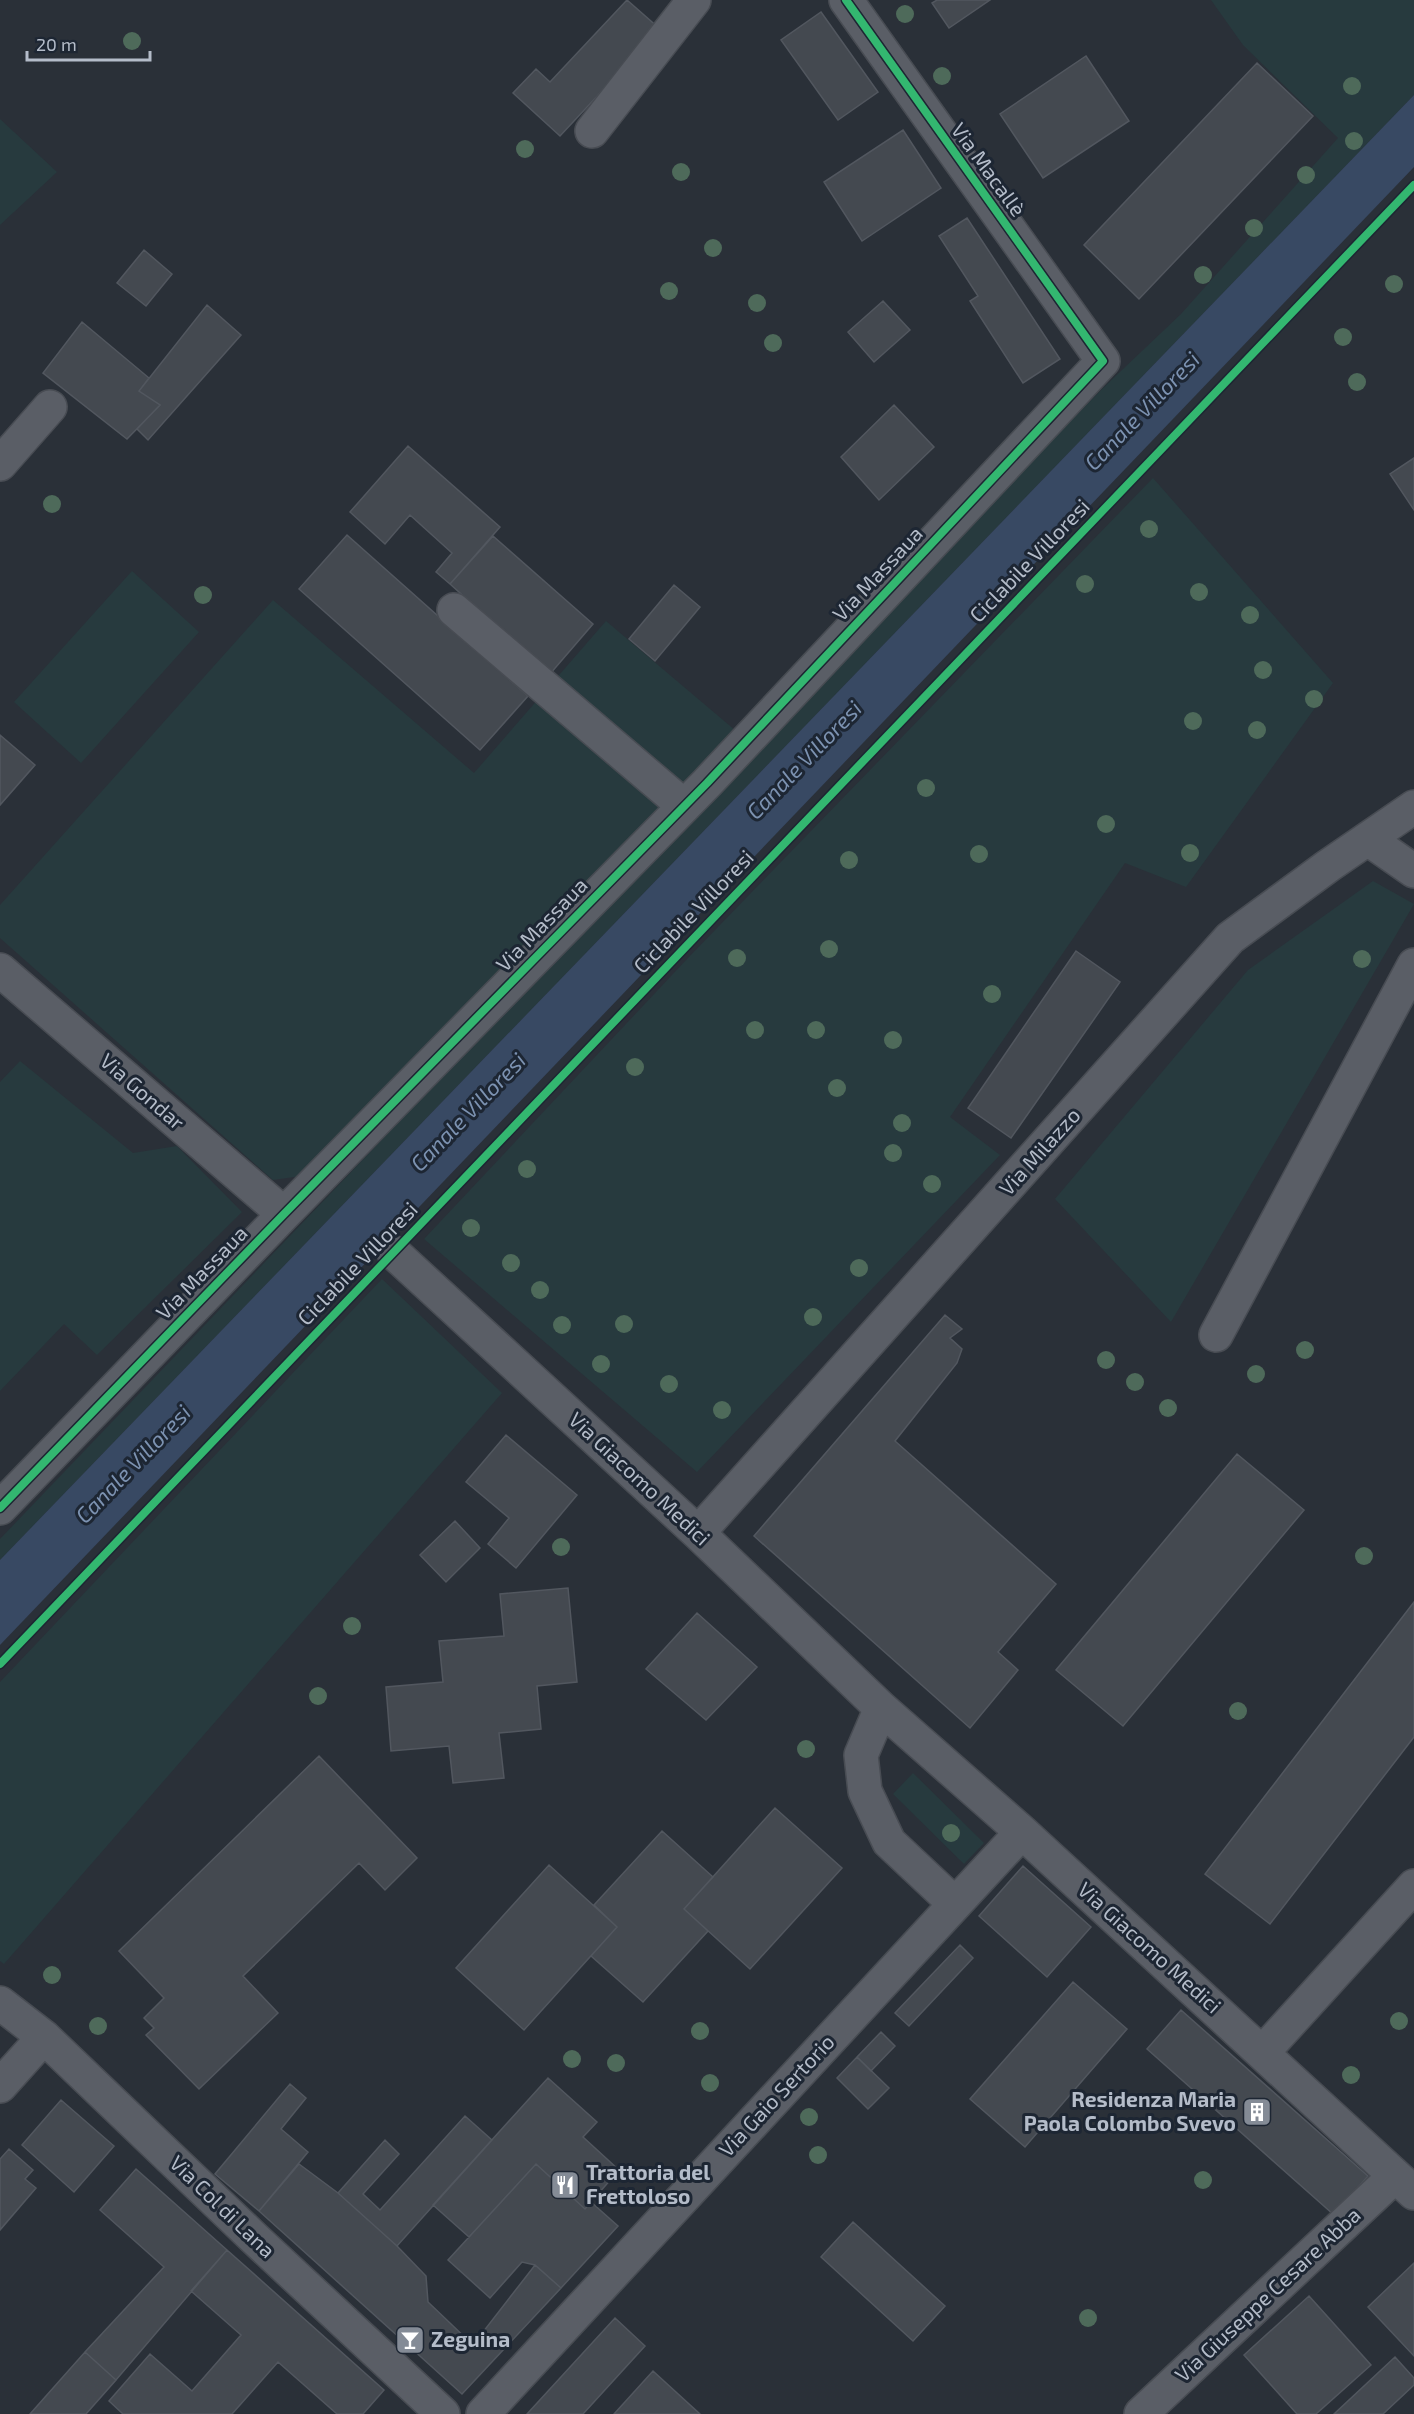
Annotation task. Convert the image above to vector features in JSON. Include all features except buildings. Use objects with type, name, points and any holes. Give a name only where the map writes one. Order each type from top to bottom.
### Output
[{"type":"street","points":[[592,131],[694,0]]},
{"type":"street","name":"Via Macallè","points":[[846,0],[1103,361]]},
{"type":"street","name":"Via Massaua","points":[[0,1508],[684,806],[1103,361]]},
{"type":"street","points":[[0,464],[50,407]]},
{"type":"street","points":[[454,610],[684,806]]},
{"type":"street","name":"Via Milazzo","points":[[698,1533],[1230,938],[1414,807]]},
{"type":"street","points":[[1368,839],[1414,871]]},
{"type":"street","points":[[1216,1335],[1414,965]]},
{"type":"street","name":"Via Gondar","points":[[0,970],[284,1214]]},
{"type":"street","name":"Via Giacomo Medici","points":[[394,1253],[698,1533],[881,1708],[1022,1832],[1263,2052],[1404,2185]]},
{"type":"street","points":[[881,1708],[861,1755],[864,1791],[890,1842],[955,1904]]},
{"type":"street","name":"Via Gaio Sertorio","points":[[483,2414],[1022,1832]]},
{"type":"street","points":[[1263,2052],[1414,1886]]},
{"type":"street","name":"Via Col di Lana","points":[[0,2003],[44,2037],[442,2414]]},
{"type":"street","points":[[0,2086],[44,2037]]},
{"type":"street","name":"Via Giuseppe Cesare Abba","points":[[1142,2414],[1404,2185]]},
{"type":"green space","points":[[1211,0],[1414,0],[1414,95],[0,1560],[0,1539],[992,502],[1102,389],[1181,314],[1338,138],[1243,45]]},
{"type":"green space","points":[[0,119],[57,172],[0,225]]},
{"type":"green space","points":[[1153,478],[1333,683],[1186,887],[1125,863],[950,1117],[1000,1155],[697,1472],[424,1239],[688,958]]},
{"type":"green space","points":[[132,571],[199,632],[81,763],[14,702]]},
{"type":"green space","points":[[273,600],[474,773],[606,621],[736,731],[308,1175],[273,1180],[0,938],[0,905]]},
{"type":"green space","points":[[1373,881],[1414,904],[1171,1322],[1055,1199],[1248,970]]},
{"type":"green space","points":[[20,1061],[133,1153],[177,1146],[242,1212],[97,1355],[64,1324],[0,1391],[0,1082]]},
{"type":"green space","points":[[382,1279],[502,1393],[4,1964],[0,1961],[0,1682]]},
{"type":"green space","points":[[913,1773],[984,1843],[964,1864],[893,1794]]},
{"type":"water","name":"Canale Villoresi","points":[[1414,95],[1414,167],[0,1645],[0,1560]]},
{"type":"cycle path","points":[[0,1508],[284,1214],[707,783],[1103,361],[846,0]]},
{"type":"cycle path","name":"Ciclabile Villoresi","points":[[0,1664],[1414,185]]},
{"type":"place","name":"Residenza Maria Paola Colombo Svevo","points":[[1257,2112]]},
{"type":"place","name":"Trattoria del Frettoloso","points":[[565,2185]]},
{"type":"place","name":"Zeguina","points":[[410,2340]]}]
